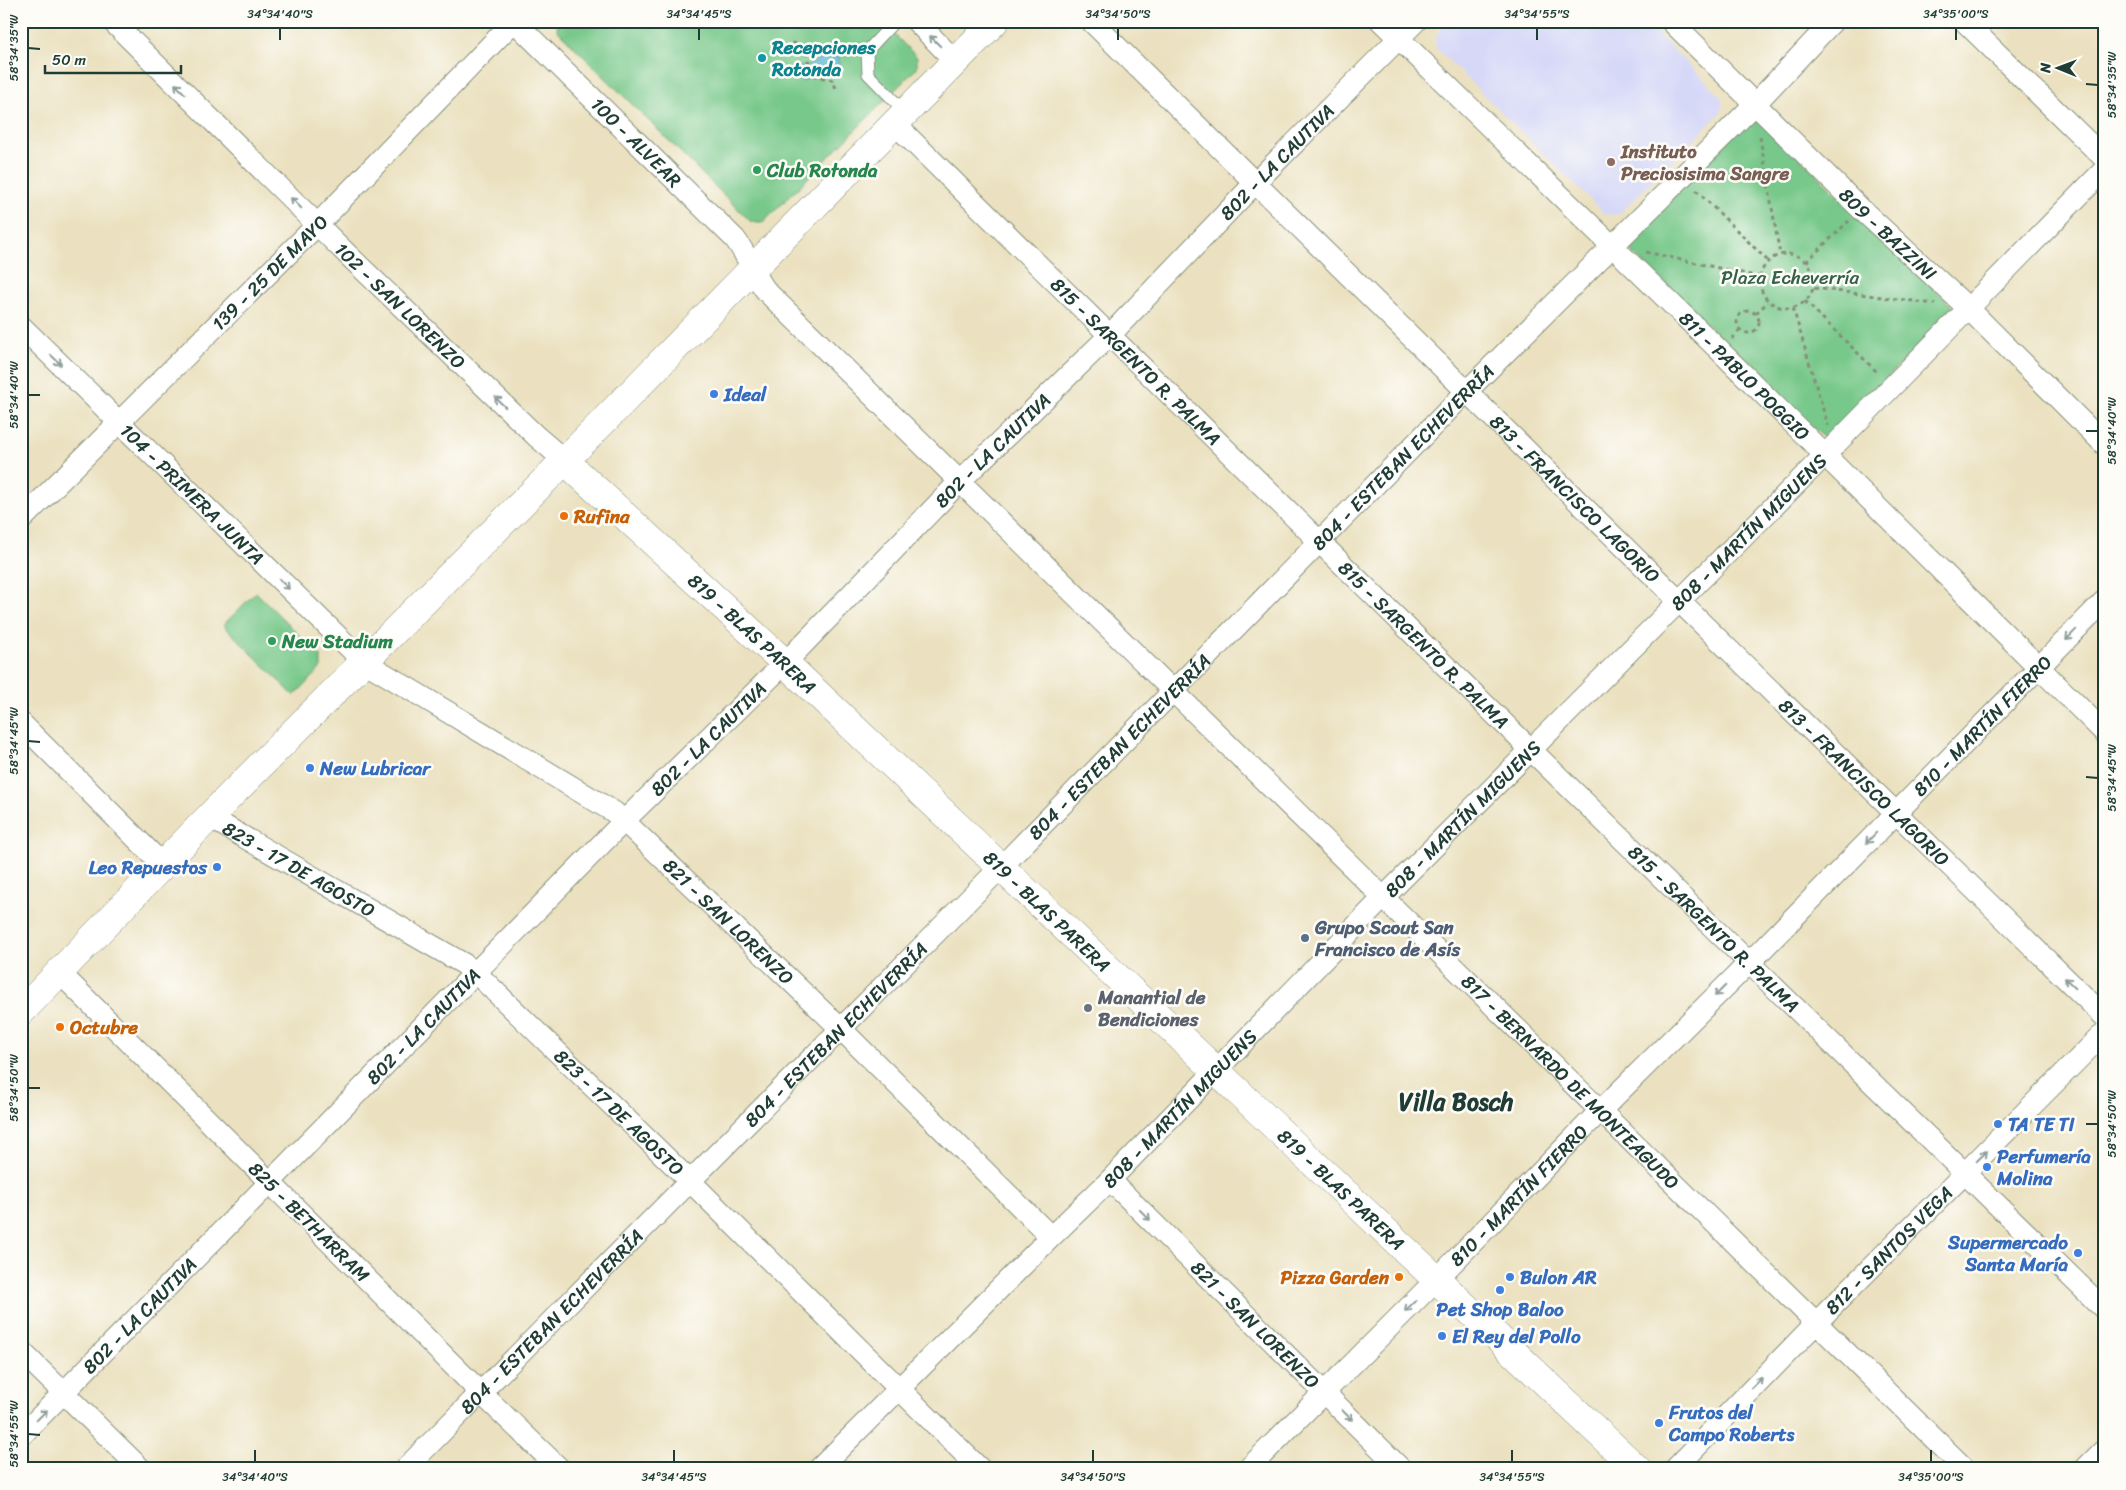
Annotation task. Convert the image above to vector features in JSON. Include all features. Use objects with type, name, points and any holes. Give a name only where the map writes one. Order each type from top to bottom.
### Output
[{"type":"street","name":"102 - SAN LORENZO","points":[[112,21],[536,436],[564,460]]},
{"type":"street","name":"139 - 25 DE MAYO","points":[[21,520],[318,224],[514,21]]},
{"type":"street","name":"100 - ALVEAR","points":[[514,21],[735,239],[744,250],[752,269]]},
{"type":"street","points":[[916,21],[955,61]]},
{"type":"street","points":[[21,1012],[363,660],[564,460],[995,21]]},
{"type":"street","name":"813 - FRANCISCO LAGORIO","points":[[1091,21],[1679,601],[2105,1017]]},
{"type":"street","name":"811 - PABLO POGGIO","points":[[1381,21],[1617,240],[1829,450],[2038,668],[2105,733]]},
{"type":"street","name":"802 - LA CAUTIVA","points":[[21,1436],[624,821],[785,663],[960,481],[1110,334],[1256,182],[1416,21]]},
{"type":"street","name":"809 - BAZZINI","points":[[1671,21],[1861,209],[1968,308],[2105,445]]},
{"type":"street","name":"804 - ESTEBAN ECHEVERRÍA","points":[[405,1469],[1001,867],[1467,391],[1681,175],[1755,104],[1833,21]]},
{"type":"street","points":[[1964,21],[2105,159]]},
{"type":"street","name":"815 - SARGENTO R. PALMA","points":[[901,118],[1110,334],[1531,750],[2105,1310]]},
{"type":"street","name":"808 - MARTÍN MIGUENS","points":[[819,1469],[1110,1180],[1384,897],[1829,450],[2105,169]]},
{"type":"street","name":"817 - BERNARDO DE MONTEAGUDO","points":[[752,269],[767,292],[1965,1469]]},
{"type":"street","name":"104 - PRIMERA JUNTA","points":[[21,326],[363,660]]},
{"type":"street","name":"819 - BLAS PARERA","points":[[564,460],[785,663],[1637,1469]]},
{"type":"street","name":"810 - MARTÍN FIERRO","points":[[1248,1469],[2105,600]]},
{"type":"street","name":"821 - SAN LORENZO","points":[[363,660],[614,812],[841,1029],[1051,1237]]},
{"type":"street","points":[[21,723],[164,865]]},
{"type":"street","name":"823 - 17 DE AGOSTO","points":[[209,817],[464,964],[476,973],[900,1387],[980,1469]]},
{"type":"street","name":"825 - BETHARRAM","points":[[60,973],[480,1392],[560,1469]]},
{"type":"street","name":"812 - SANTOS VEGA","points":[[1675,1469],[1817,1322],[2105,1032]]},
{"type":"street","name":"821 - SAN LORENZO","points":[[1110,1180],[1402,1469]]},
{"type":"street","points":[[21,1351],[141,1469]]},
{"type":"street","points":[[2085,1469],[2105,1449]]},
{"type":"lane","points":[[895,21],[867,51],[868,74],[901,118]]},
{"type":"path","points":[[794,42],[806,54],[810,69],[816,76],[832,80],[837,90]]},
{"type":"path","points":[[1755,104],[1780,255]]},
{"type":"path","points":[[1681,175],[1768,261]]},
{"type":"path","points":[[1806,262],[1861,209]]},
{"type":"path","points":[[1617,240],[1637,250],[1760,277]]},
{"type":"path","points":[[1780,255],[1793,255],[1806,262],[1812,271],[1814,288],[1806,302],[1793,308],[1783,309],[1768,302],[1763,295],[1760,277],[1763,268],[1768,261],[1780,255]]},
{"type":"path","points":[[1814,288],[1968,308]]},
{"type":"path","points":[[1756,313],[1768,302]]},
{"type":"path","points":[[1806,302],[1892,386]]},
{"type":"path","points":[[1793,308],[1829,450]]},
{"type":"path","points":[[1748,310],[1756,313],[1760,322],[1757,329],[1751,333],[1740,330],[1737,323],[1741,313],[1748,310]]},
{"type":"shaded area","name":"Instituto Preciosisima Sangre","points":[[1450,21],[1644,21],[1722,97],[1722,111],[1619,214],[1606,215],[1436,48],[1435,36]]},
{"type":"green space","name":"Club Rotonda","points":[[558,21],[881,21],[917,57],[917,68],[764,222],[751,222],[557,30]]},
{"type":"green space","name":"Plaza Echeverría","points":[[1754,113],[1954,308],[1827,441],[1626,246]]},
{"type":"green space","name":"New Stadium","points":[[256,592],[321,657],[321,668],[294,696],[223,625]]},
{"type":"water","points":[[830,50],[835,51],[839,58],[836,72],[816,74],[803,81],[796,77],[799,67],[811,65]]},
{"type":"place","name":"Recepciones Rotonda","points":[[762,58]]},
{"type":"place","name":"Instituto Preciosisima Sangre","points":[[1611,162]]},
{"type":"place","name":"Club Rotonda","points":[[757,170]]},
{"type":"place","name":"Ideal","points":[[714,394]]},
{"type":"place","name":"Rufina","points":[[564,516]]},
{"type":"place","name":"New Stadium","points":[[272,641]]},
{"type":"place","name":"New Lubricar","points":[[310,768]]},
{"type":"place","name":"Leo Repuestos","points":[[217,867]]},
{"type":"place","name":"Grupo Scout San Francisco de Asís","points":[[1305,938]]},
{"type":"place","name":"Manantial de Bendiciones","points":[[1088,1008]]},
{"type":"place","name":"Octubre","points":[[60,1027]]},
{"type":"place","name":"TA TE TI","points":[[1998,1124]]},
{"type":"place","name":"Perfumería Molina","points":[[1987,1167]]},
{"type":"place","name":"Supermercado Santa María","points":[[2078,1253]]},
{"type":"place","name":"Pizza Garden","points":[[1399,1277]]},
{"type":"place","name":"Bulon AR","points":[[1510,1277]]},
{"type":"place","name":"Pet Shop Baloo","points":[[1500,1290]]},
{"type":"place","name":"El Rey del Pollo","points":[[1442,1336]]},
{"type":"place","name":"Frutos del Campo Roberts","points":[[1659,1423]]},
{"type":"district","name":"Villa Bosch","points":[[1456,1102]]}]
